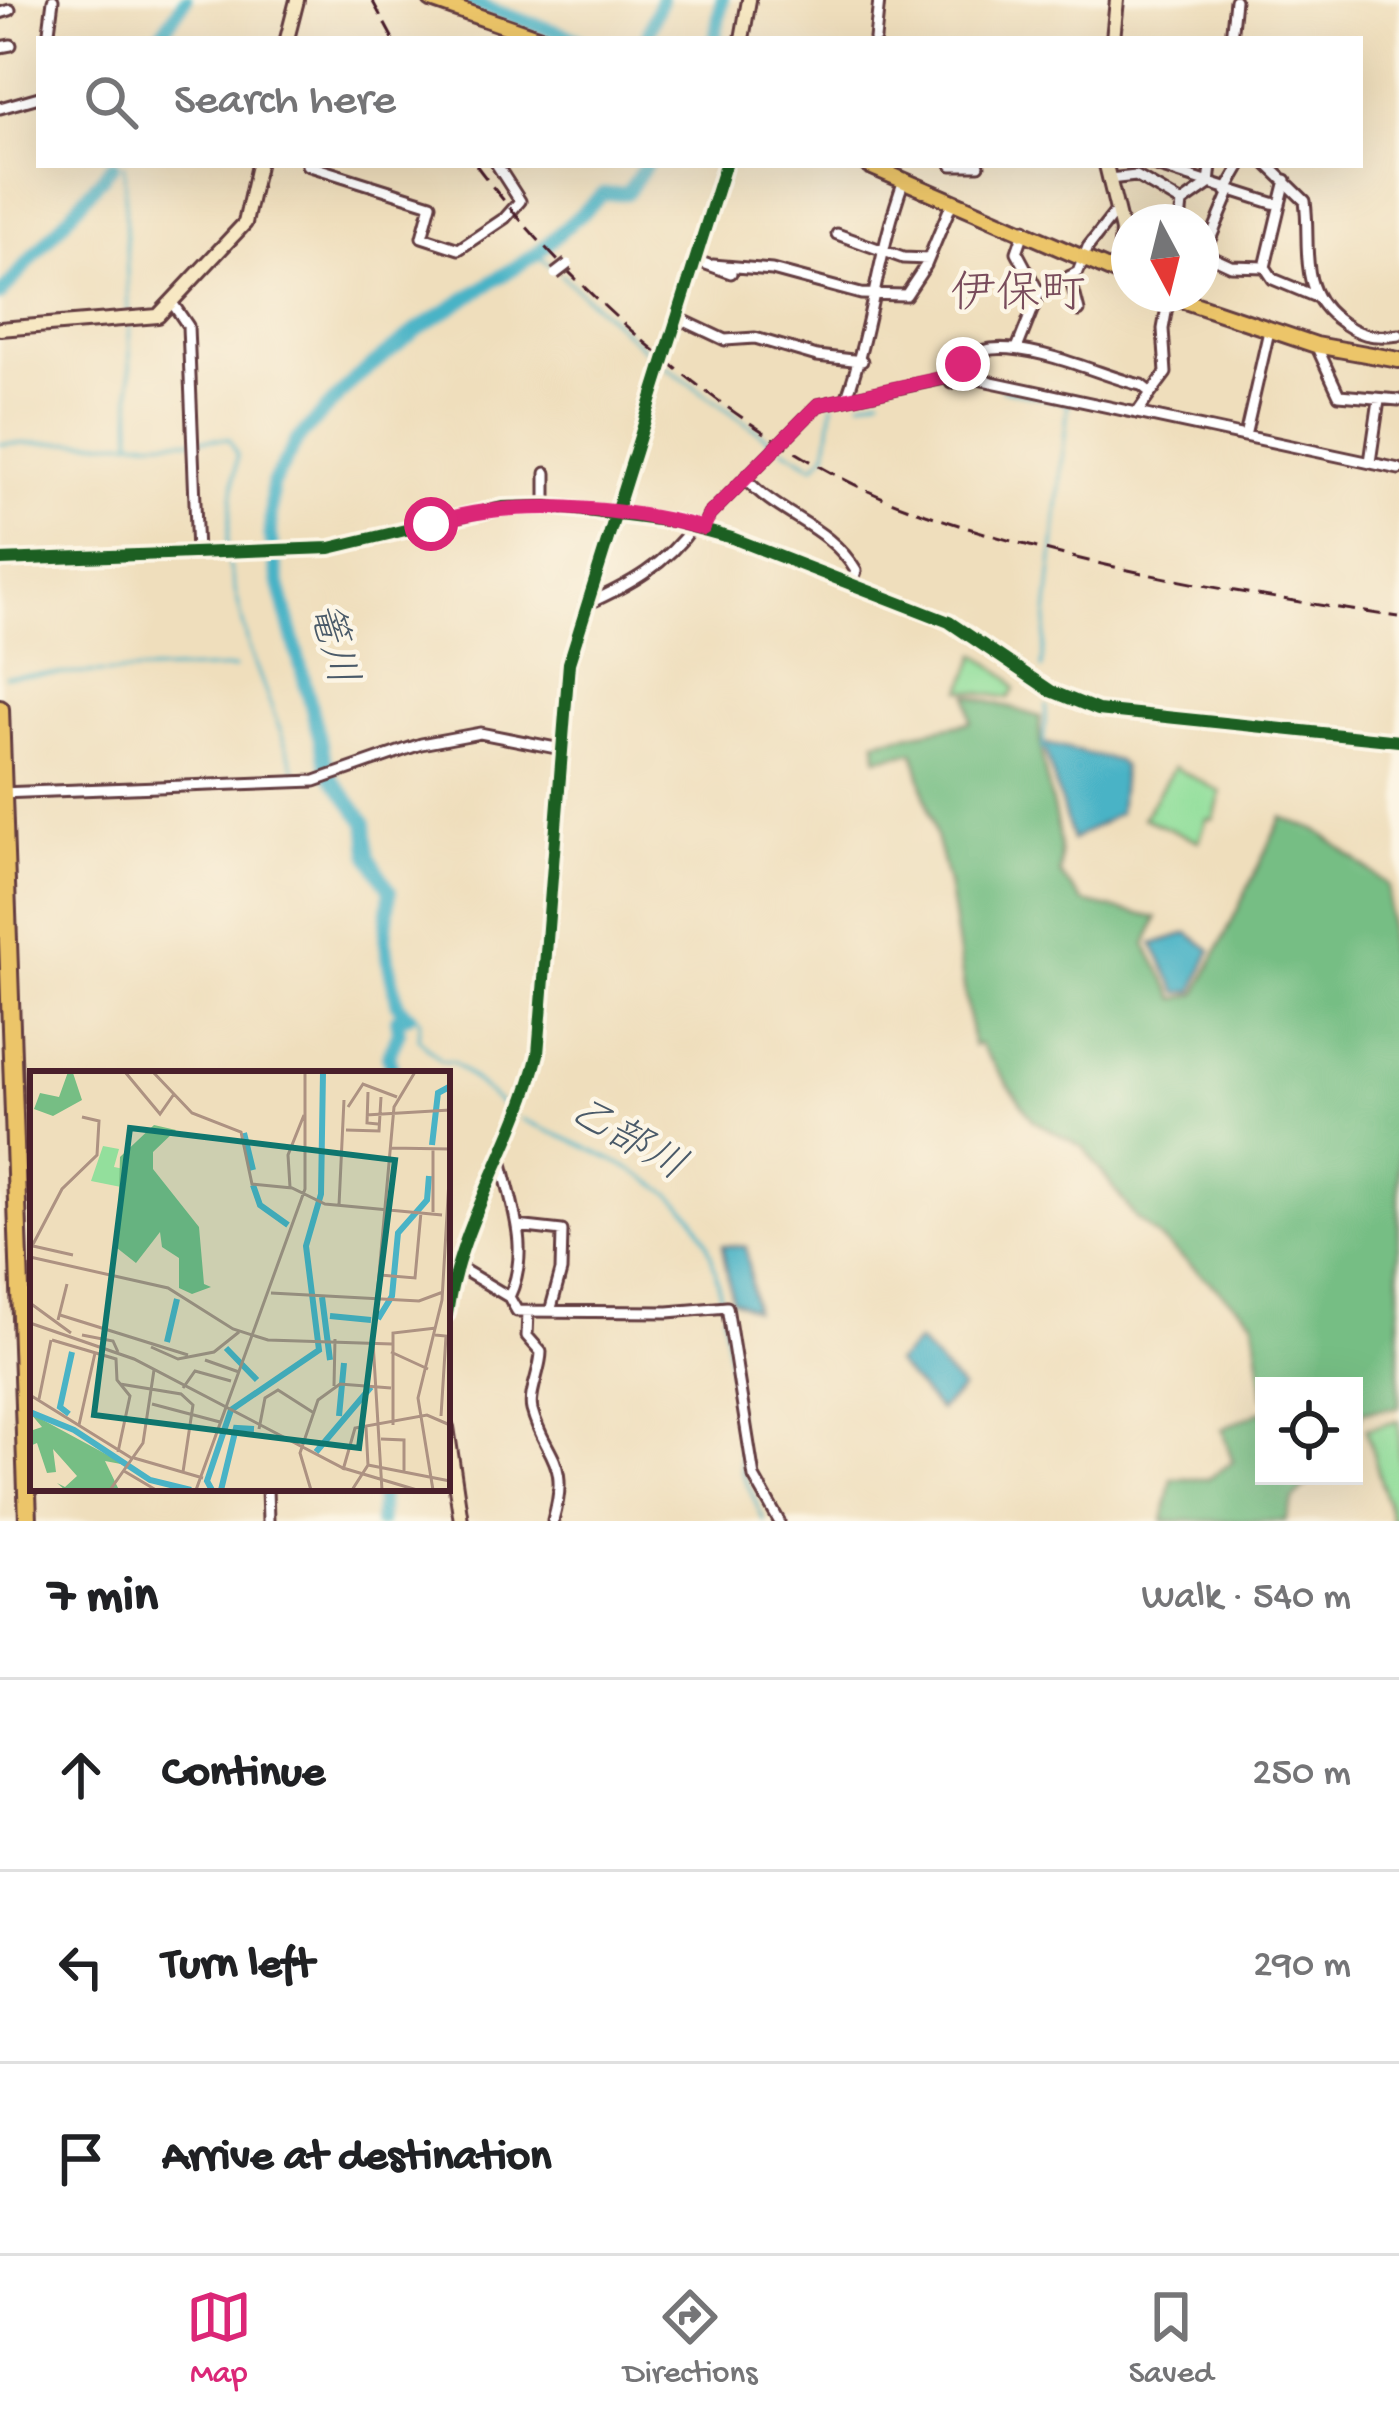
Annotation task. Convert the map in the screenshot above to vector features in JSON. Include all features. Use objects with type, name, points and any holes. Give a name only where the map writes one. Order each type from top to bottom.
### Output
[{"type":"highway","points":[[0,709],[5,1025],[28,1521]]},
{"type":"main road","points":[[431,0],[532,36]]},
{"type":"main road","points":[[875,168],[1111,270]]},
{"type":"main road","points":[[1219,312],[1316,345],[1399,360]]},
{"type":"street","points":[[48,36],[53,0]]},
{"type":"street","points":[[288,36],[297,0]]},
{"type":"street","points":[[743,36],[749,0]]},
{"type":"street","points":[[875,36],[879,0]]},
{"type":"street","points":[[1113,36],[1117,0]]},
{"type":"street","points":[[1231,36],[1235,0]]},
{"type":"street","points":[[0,108],[36,98]]},
{"type":"street","points":[[0,329],[139,321],[173,304],[245,223],[254,204],[258,168]]},
{"type":"street","points":[[317,168],[431,204],[422,237],[459,249],[505,218],[520,201],[499,168]]},
{"type":"street","points":[[724,168],[569,663],[544,1016],[518,1114],[451,1264],[509,1298],[517,1311],[724,1307],[754,1477],[779,1521]]},
{"type":"street","points":[[1162,168],[1280,204]]},
{"type":"street","points":[[1209,184],[1210,168]]},
{"type":"street","points":[[1219,215],[1240,168]]},
{"type":"street","points":[[1272,168],[1305,201],[1315,296]]},
{"type":"street","points":[[1115,204],[1107,172],[1136,176],[1182,203],[1209,184]]},
{"type":"street","points":[[847,398],[862,361],[884,250],[904,180]]},
{"type":"street","points":[[1286,180],[1265,267],[1273,279],[1315,296],[1360,335],[1399,335]]},
{"type":"street","points":[[694,260],[772,270],[876,295],[907,296],[953,200]]},
{"type":"street","points":[[1018,346],[1039,293],[1078,272],[1083,256],[1111,218]]},
{"type":"street","points":[[1025,229],[1017,252],[1039,293]]},
{"type":"street","points":[[837,234],[928,259]]},
{"type":"street","points":[[1219,262],[1265,267]]},
{"type":"street","points":[[555,274],[568,264]]},
{"type":"street","points":[[713,265],[730,273]]},
{"type":"street","points":[[1070,276],[1079,310]]},
{"type":"street","points":[[173,304],[188,326],[197,553]]},
{"type":"street","points":[[1137,413],[1166,373],[1163,329],[1170,312]]},
{"type":"street","points":[[676,317],[725,340],[764,339],[817,356],[862,361]]},
{"type":"street","points":[[1244,436],[1269,331]]},
{"type":"street","points":[[1357,352],[1360,335]]},
{"type":"street","points":[[1316,345],[1339,395],[1399,400]]},
{"type":"street","points":[[952,379],[972,357],[1018,346],[1141,385],[1151,393]]},
{"type":"street","points":[[585,605],[652,570],[676,551],[818,405],[952,379],[1399,469]]},
{"type":"street","points":[[1370,462],[1379,400]]},
{"type":"street","points":[[546,473],[546,506]]},
{"type":"street","points":[[746,478],[767,502],[817,527],[839,546],[856,571],[851,585]]},
{"type":"street","points":[[0,560],[350,545],[488,508],[546,506],[698,526],[962,628],[1051,691],[1098,710],[1399,742]]},
{"type":"street","points":[[2,793],[315,781],[421,744],[480,733],[561,748]]},
{"type":"street","points":[[499,1156],[518,1226],[521,1270],[509,1298]]},
{"type":"street","points":[[518,1226],[562,1232],[551,1308]]},
{"type":"street","points":[[528,1312],[527,1336],[541,1352],[531,1403],[555,1452],[559,1479],[553,1521]]},
{"type":"street","points":[[450,1449],[460,1521]]},
{"type":"street","points":[[267,1491],[268,1521]]},
{"type":"green space","points":[[977,654],[1008,677],[1015,689],[1009,698],[962,690]]},
{"type":"green space","points":[[968,695],[1040,717],[1060,874],[1083,902],[1157,918],[1146,945],[1176,999],[1197,994],[1282,817],[1320,832],[1388,885],[1390,985],[1399,1007],[1399,1407],[1363,1412],[1363,1377],[1261,1377],[1254,1320],[1136,1218],[1084,1148],[1034,1121],[979,1044],[973,1046],[948,883],[914,752],[877,758],[876,741],[971,722]]},
{"type":"green space","points":[[1174,767],[1221,792],[1214,819],[1207,819],[1199,841],[1143,818]]},
{"type":"green space","points":[[1255,1414],[1255,1485],[1307,1485],[1293,1499],[1285,1521],[1163,1521],[1172,1479],[1208,1479],[1233,1462],[1222,1429]]},
{"type":"green space","points":[[1399,1421],[1399,1521],[1392,1521],[1366,1429]]},
{"type":"water","points":[[1043,743],[1118,761],[1123,767],[1119,813],[1072,840]]},
{"type":"water","points":[[1188,933],[1211,950],[1194,991],[1178,993],[1153,944]]},
{"type":"water","points":[[722,1245],[746,1247],[754,1310],[732,1299]]},
{"type":"water","points":[[918,1342],[962,1389],[939,1410],[895,1363]]},
{"type":"waterway","points":[[160,36],[185,0]]},
{"type":"waterway","points":[[462,0],[569,36]]},
{"type":"waterway","points":[[647,36],[661,0]]},
{"type":"waterway","name":"篭川","points":[[716,36],[722,0]]},
{"type":"waterway","points":[[0,295],[110,168]]},
{"type":"waterway","points":[[124,168],[128,312]]},
{"type":"waterway","name":"篭川","points":[[393,1071],[388,1056],[399,1032],[397,1019],[408,1016],[398,1005],[385,938],[390,891],[369,856],[366,823],[329,774],[279,584],[270,535],[272,485],[297,440],[355,379],[418,329],[536,254],[603,194],[627,193],[644,168]]},
{"type":"waterway","points":[[536,254],[554,269]]},
{"type":"waterway","points":[[561,275],[657,360]]},
{"type":"waterway","points":[[129,322],[132,438]]},
{"type":"waterway","points":[[665,366],[775,443]]},
{"type":"waterway","points":[[1001,389],[1068,403],[1042,668]]},
{"type":"waterway","points":[[861,401],[881,396]]},
{"type":"waterway","points":[[783,448],[814,466],[827,452],[833,404]]},
{"type":"waterway","points":[[0,444],[229,439],[237,455],[227,546]]},
{"type":"waterway","points":[[227,556],[249,648],[295,770]]},
{"type":"waterway","points":[[5,676],[234,668]]},
{"type":"waterway","points":[[1043,750],[1046,706]]},
{"type":"waterway","name":"乙部川","points":[[405,1009],[420,1021],[418,1038],[441,1061],[453,1062],[514,1115]]},
{"type":"waterway","name":"乙部川","points":[[522,1119],[613,1160],[678,1201],[704,1236],[722,1304]]},
{"type":"waterway","name":"乙部川","points":[[723,1313],[742,1472],[764,1521]]},
{"type":"waterway","name":"篭川","points":[[380,1521],[381,1491]]},
{"type":"railway","points":[[372,0],[391,36]]},
{"type":"railway","points":[[478,168],[563,266],[671,364],[790,449],[850,483],[968,528],[1090,561],[1213,587],[1399,617]]},
{"type":"cycle path","points":[[450,1299],[464,1247],[538,1054],[569,663],[724,168]]},
{"type":"cycle path","points":[[0,560],[330,548],[502,507],[546,506],[674,522],[732,538],[949,622],[1051,691],[1098,710],[1399,741]]},
{"type":"district","name":"伊保町","points":[[1018,297]]},
{"type":"route","points":[[431,524],[488,508],[546,506],[703,528],[709,515],[818,405],[952,376],[963,364]]}]
